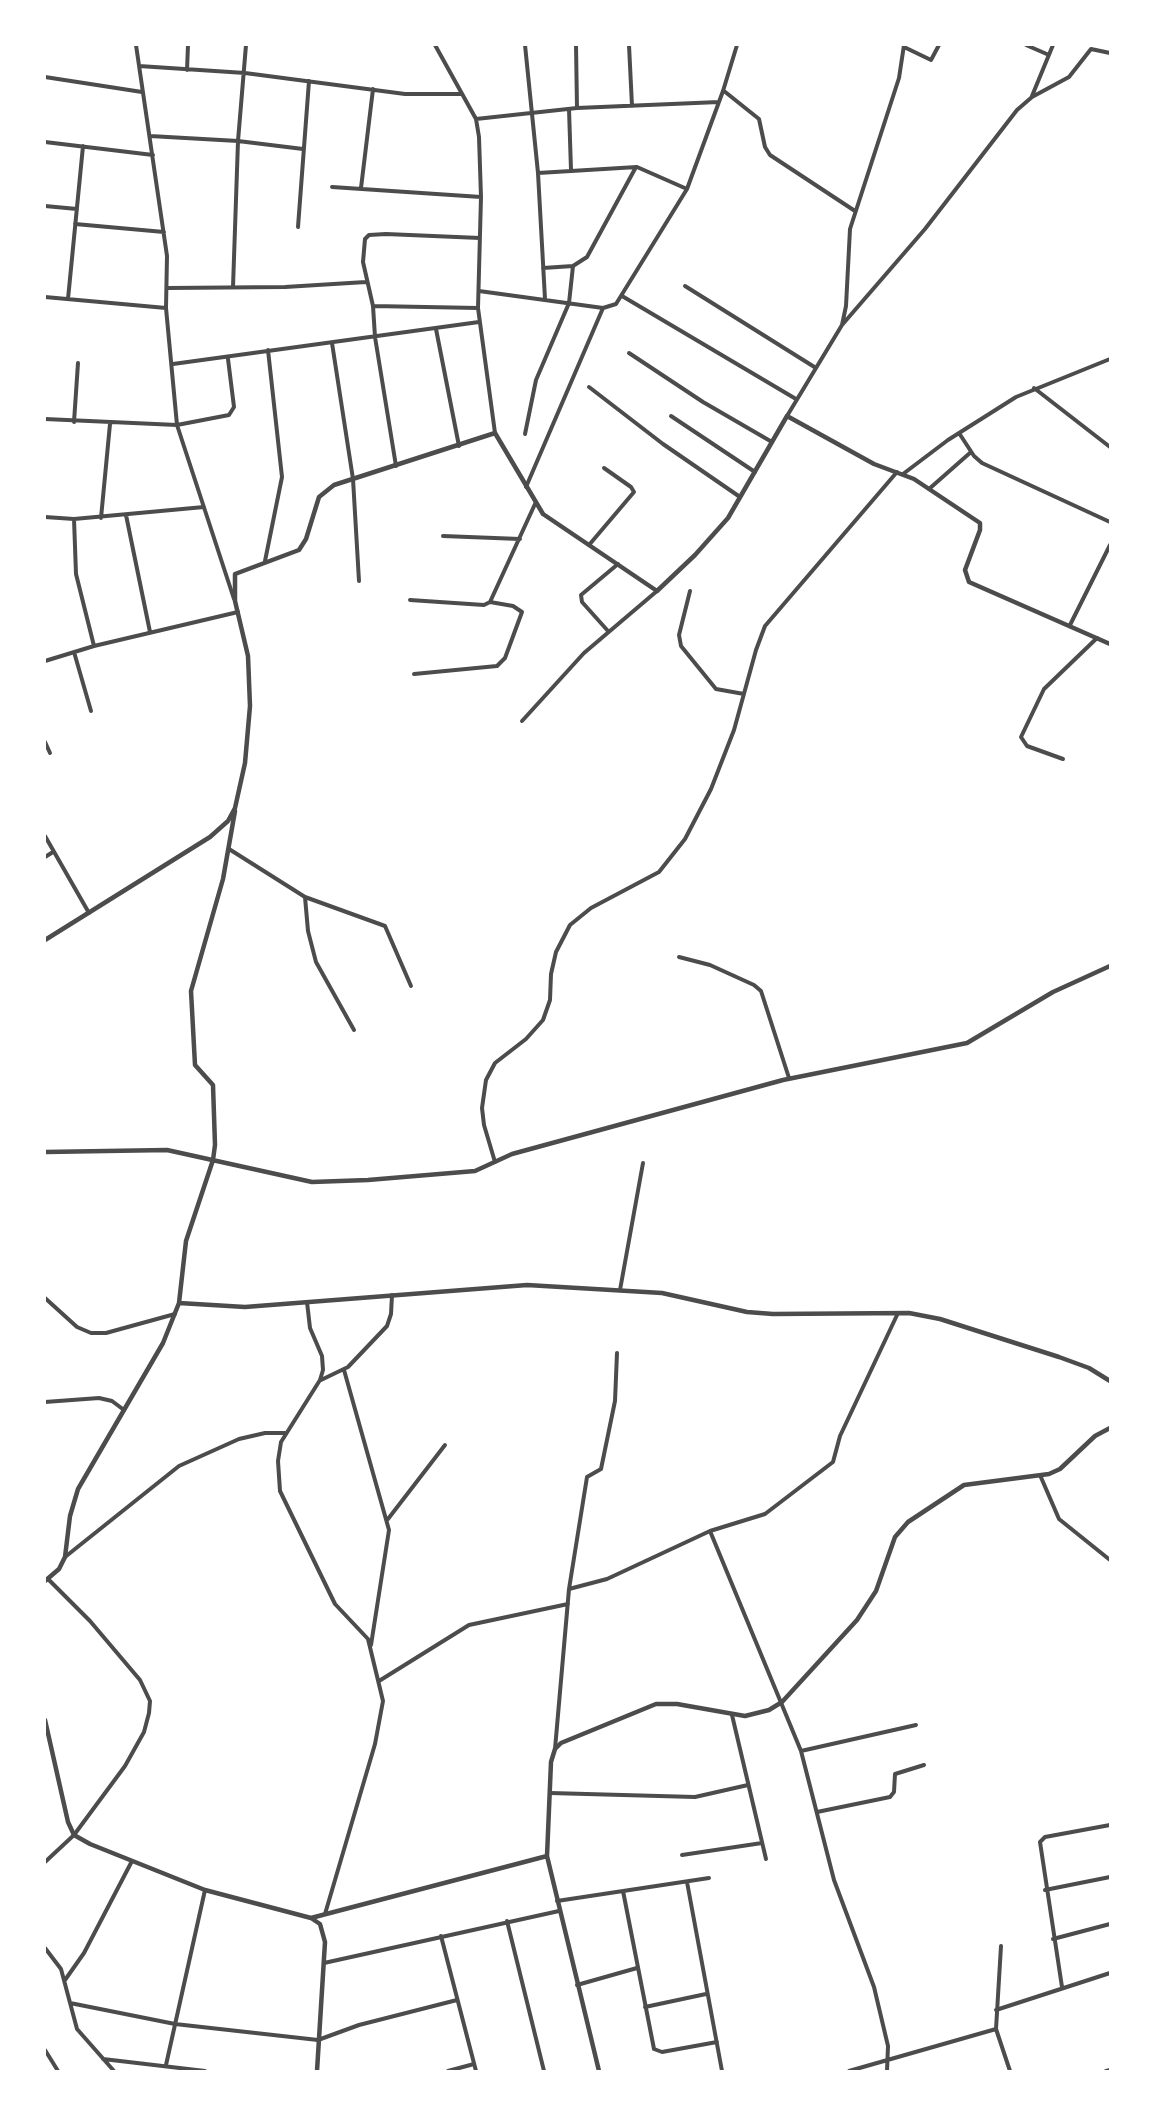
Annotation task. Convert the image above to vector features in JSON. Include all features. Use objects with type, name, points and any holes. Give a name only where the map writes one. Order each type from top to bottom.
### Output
[{"type":"street","points":[[65,1557],[70,1516],[78,1490],[163,1343],[175,1314],[179,1303],[186,1241],[213,1160],[214,1090],[211,1082],[195,1065],[191,991],[229,849],[245,763],[250,706],[248,656],[238,612],[177,425],[166,308],[168,288],[164,232],[136,45]]},
{"type":"street","points":[[187,70],[188,45]]},
{"type":"street","points":[[233,287],[238,141],[246,45]]},
{"type":"street","points":[[435,45],[476,119],[481,197],[478,308],[495,433],[525,488],[543,514],[657,591]]},
{"type":"street","points":[[525,45],[538,173],[545,299]]},
{"type":"street","points":[[576,45],[577,108]]},
{"type":"street","points":[[629,45],[632,106]]},
{"type":"street","points":[[478,291],[603,308],[616,304],[687,189],[723,91],[737,45]]},
{"type":"street","points":[[842,325],[846,306],[848,241],[855,211],[899,78],[904,46],[931,60],[939,45]]},
{"type":"street","points":[[1026,45],[1049,55]]},
{"type":"street","points":[[1032,97],[1053,45]]},
{"type":"street","points":[[522,721],[564,672],[608,631],[657,591],[714,535],[740,497],[796,399],[842,325],[925,229],[1017,110],[1032,97],[1066,80],[1089,45]]},
{"type":"street","points":[[1087,51],[1096,48],[1110,53]]},
{"type":"street","points":[[139,66],[245,74],[421,95],[462,94]]},
{"type":"street","points":[[45,77],[142,92]]},
{"type":"street","points":[[298,227],[309,81]]},
{"type":"street","points":[[362,188],[374,89]]},
{"type":"street","points":[[723,91],[759,119],[765,147],[770,155],[855,211]]},
{"type":"street","points":[[476,119],[577,108],[719,102]]},
{"type":"street","points":[[569,109],[571,170]]},
{"type":"street","points":[[150,136],[238,141],[303,149]]},
{"type":"street","points":[[45,142],[153,155]]},
{"type":"street","points":[[68,299],[82,146]]},
{"type":"street","points":[[538,173],[637,167],[687,189]]},
{"type":"street","points":[[543,268],[573,266],[587,257],[637,167]]},
{"type":"street","points":[[332,187],[481,197]]},
{"type":"street","points":[[45,206],[77,209]]},
{"type":"street","points":[[75,224],[164,232]]},
{"type":"street","points":[[396,466],[372,306],[366,282],[363,246],[369,235],[480,238]]},
{"type":"street","points":[[525,434],[536,381],[569,303],[573,266]]},
{"type":"street","points":[[168,288],[285,287],[366,282]]},
{"type":"street","points":[[685,286],[816,368]]},
{"type":"street","points":[[622,296],[796,399]]},
{"type":"street","points":[[45,297],[166,308]]},
{"type":"street","points":[[372,306],[478,308]]},
{"type":"street","points":[[525,488],[603,308]]},
{"type":"street","points":[[173,364],[479,322]]},
{"type":"street","points":[[436,329],[459,447]]},
{"type":"street","points":[[332,343],[352,479],[359,581]]},
{"type":"street","points":[[265,561],[282,477],[268,350]]},
{"type":"street","points":[[629,353],[703,402],[772,442]]},
{"type":"street","points":[[45,419],[110,424],[177,425],[229,415],[233,412],[228,358]]},
{"type":"street","points":[[903,474],[959,433],[1034,388],[1110,358]]},
{"type":"street","points":[[74,422],[78,363]]},
{"type":"street","points":[[589,387],[663,444],[740,497]]},
{"type":"street","points":[[1034,388],[1110,447]]},
{"type":"street","points":[[671,416],[755,472]]},
{"type":"street","points":[[787,416],[874,464],[903,474],[980,523],[980,530],[965,570],[969,582],[1110,644]]},
{"type":"street","points":[[101,518],[110,424]]},
{"type":"street","points":[[235,601],[234,574],[299,550],[306,539],[315,507],[324,490],[352,479],[459,447],[495,433]]},
{"type":"street","points":[[959,433],[971,452],[982,462],[1110,522]]},
{"type":"street","points":[[929,489],[971,452]]},
{"type":"street","points":[[588,546],[634,492],[631,486],[604,468]]},
{"type":"street","points":[[495,1162],[484,1125],[482,1108],[484,1087],[491,1069],[543,1020],[550,1000],[551,974],[556,952],[570,925],[591,908],[658,872],[685,839],[718,773],[739,716],[765,626],[897,472]]},
{"type":"street","points":[[490,602],[535,504]]},
{"type":"street","points":[[45,517],[101,518],[204,507]]},
{"type":"street","points":[[126,515],[150,632]]},
{"type":"street","points":[[74,519],[76,574],[94,645]]},
{"type":"street","points":[[444,536],[520,539]]},
{"type":"street","points":[[1070,625],[1110,545]]},
{"type":"street","points":[[608,631],[582,602],[581,595],[619,564]]},
{"type":"street","points":[[690,591],[679,635],[681,646],[716,689],[744,694]]},
{"type":"street","points":[[410,600],[484,605],[490,602],[513,606],[522,612],[501,663],[491,668],[414,674]]},
{"type":"street","points":[[45,661],[94,645],[238,612]]},
{"type":"street","points":[[1064,759],[1027,746],[1021,737],[1044,689],[1097,638]]},
{"type":"street","points":[[74,652],[91,711]]},
{"type":"street","points":[[45,742],[50,753]]},
{"type":"street","points":[[45,940],[219,830],[235,808]]},
{"type":"street","points":[[45,836],[89,914]]},
{"type":"street","points":[[229,849],[305,897],[385,926],[411,986]]},
{"type":"street","points":[[45,857],[53,852]]},
{"type":"street","points":[[305,897],[308,931],[316,962],[354,1030]]},
{"type":"street","points":[[679,957],[710,965],[754,985],[761,991],[789,1078]]},
{"type":"street","points":[[45,1152],[151,1148],[298,1180],[329,1182],[470,1172],[512,1154],[789,1078],[967,1043],[1053,992],[1110,966]]},
{"type":"street","points":[[620,1290],[643,1163]]},
{"type":"street","points":[[179,1303],[245,1307],[509,1285],[662,1293],[747,1312],[773,1314],[898,1312],[940,1319],[1059,1357],[1089,1368],[1110,1381]]},
{"type":"street","points":[[320,1380],[344,1370],[387,1326],[392,1294]]},
{"type":"street","points":[[45,1298],[77,1327],[91,1334],[106,1333],[175,1314]]},
{"type":"street","points":[[307,1302],[310,1328],[324,1363],[320,1380],[285,1433],[278,1461],[280,1491],[335,1604],[359,1627],[370,1646],[383,1701],[375,1744],[325,1914]]},
{"type":"street","points":[[569,1589],[607,1579],[710,1531],[765,1514],[833,1462],[840,1436],[898,1312]]},
{"type":"street","points":[[599,2071],[576,1985],[547,1856],[550,1793],[569,1589],[587,1477],[601,1469],[615,1401],[617,1353]]},
{"type":"street","points":[[344,1370],[387,1520],[388,1548],[370,1646]]},
{"type":"street","points":[[45,1402],[99,1398],[112,1401],[124,1410]]},
{"type":"street","points":[[555,1749],[568,1738],[656,1704],[677,1704],[732,1715],[758,1714],[782,1702],[868,1605],[876,1592],[895,1537],[908,1522],[964,1485],[1040,1475],[1060,1469],[1095,1436],[1110,1428]]},
{"type":"street","points":[[45,1862],[74,1835],[135,1748],[144,1732],[150,1701],[140,1680],[90,1620],[47,1580],[65,1557],[179,1466],[239,1439],[265,1433],[285,1433]]},
{"type":"street","points":[[387,1520],[445,1445]]},
{"type":"street","points":[[1040,1475],[1059,1519],[1110,1560]]},
{"type":"street","points":[[710,1531],[801,1751],[834,1880],[874,1987],[890,2061],[887,2071]]},
{"type":"street","points":[[379,1681],[469,1625],[568,1604]]},
{"type":"street","points":[[732,1715],[766,1859]]},
{"type":"street","points":[[45,1720],[46,1735],[68,1822],[74,1835],[205,1890],[311,1918],[320,1924],[323,1932],[324,1963],[317,2071]]},
{"type":"street","points":[[801,1751],[916,1725]]},
{"type":"street","points":[[817,1812],[890,1797],[893,1795],[895,1774],[924,1765]]},
{"type":"street","points":[[550,1793],[695,1797],[748,1785]]},
{"type":"street","points":[[1062,1988],[1040,1846],[1042,1839],[1110,1825]]},
{"type":"street","points":[[682,1855],[762,1843]]},
{"type":"street","points":[[311,1918],[547,1856]]},
{"type":"street","points":[[65,1981],[81,1958],[132,1861]]},
{"type":"street","points":[[1046,1890],[1110,1876]]},
{"type":"street","points":[[556,1901],[709,1878]]},
{"type":"street","points":[[687,1882],[706,1994],[723,2071]]},
{"type":"street","points":[[166,2065],[205,1890]]},
{"type":"street","points":[[623,1891],[652,2046],[658,2051],[717,2042]]},
{"type":"street","points":[[324,1963],[559,1911]]},
{"type":"street","points":[[507,1921],[544,2071]]},
{"type":"street","points":[[1053,1939],[1110,1924]]},
{"type":"street","points":[[441,1936],[476,2071]]},
{"type":"street","points":[[1001,1946],[996,2029],[1010,2071]]},
{"type":"street","points":[[45,1948],[61,1969],[77,2030],[114,2071]]},
{"type":"street","points":[[576,1985],[637,1968]]},
{"type":"street","points":[[996,2010],[1110,1973]]},
{"type":"street","points":[[645,2007],[706,1994]]},
{"type":"street","points":[[70,2003],[175,2024],[318,2040],[358,2025],[457,2000]]},
{"type":"street","points":[[849,2071],[996,2029]]},
{"type":"street","points":[[45,2050],[58,2071]]},
{"type":"street","points":[[103,2059],[205,2071]]},
{"type":"street","points":[[448,2071],[474,2064]]}]
